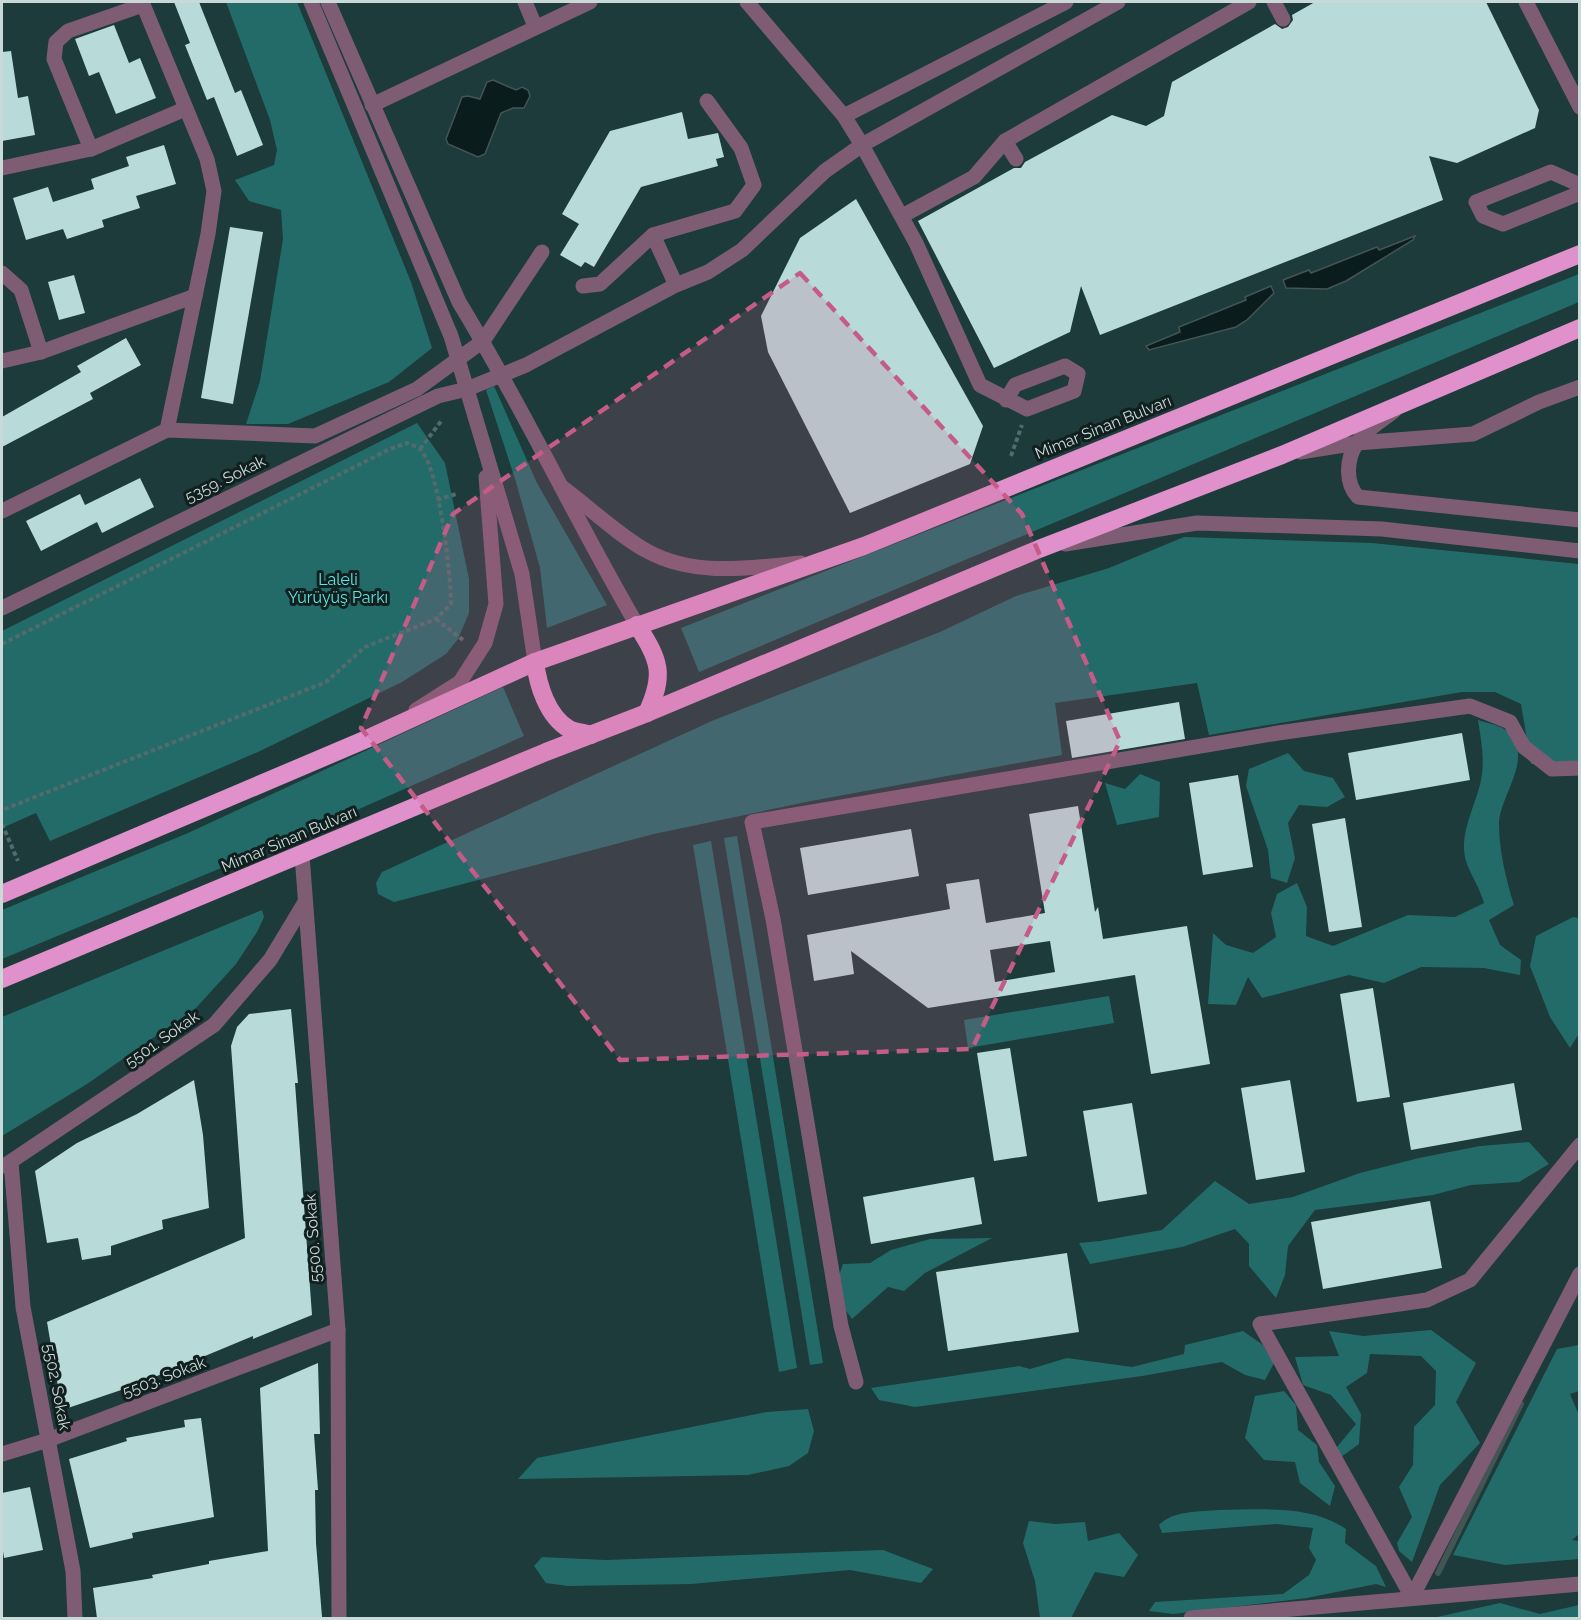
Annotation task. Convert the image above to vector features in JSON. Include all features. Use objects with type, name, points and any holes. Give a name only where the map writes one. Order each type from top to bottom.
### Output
[{"type":"highway","name":"Mimar Sinan Bulvarı","points":[[637,625],[822,561],[1580,254]]},
{"type":"highway","points":[[535,662],[538,684],[553,714],[569,729],[591,735],[1039,549],[1282,455],[1580,328]]},
{"type":"highway","points":[[1516,357],[1580,336]]},
{"type":"highway","points":[[2,894],[369,738],[535,662],[637,625],[660,669],[658,689],[647,713]]},
{"type":"highway","name":"Mimar Sinan Bulvarı","points":[[2,979],[591,735]]},
{"type":"street","points":[[311,2],[441,308],[458,358],[522,574],[535,662]]},
{"type":"street","points":[[328,2],[459,302],[637,625]]},
{"type":"street","points":[[525,2],[535,26]]},
{"type":"street","points":[[372,105],[590,2]]},
{"type":"street","points":[[747,2],[844,116],[862,145],[902,216],[980,385],[1006,400],[1027,410],[1074,391],[1078,374],[1065,366],[1015,385],[1006,400]]},
{"type":"street","points":[[844,116],[1066,2]]},
{"type":"street","name":"5359. Sokak","points":[[2,608],[438,396],[467,389],[526,365],[676,285],[708,272],[742,250],[825,171],[862,145],[1118,2]]},
{"type":"street","points":[[902,216],[974,177],[1005,141],[1249,2]]},
{"type":"street","points":[[1274,2],[1283,20]]},
{"type":"street","points":[[1526,2],[1580,107]]},
{"type":"street","points":[[91,149],[54,59],[56,42],[68,31],[142,3],[207,159],[214,191],[167,430]]},
{"type":"street","points":[[583,286],[600,284],[653,235],[735,211],[754,186],[741,148],[707,101]]},
{"type":"street","points":[[2,168],[91,149],[185,109]]},
{"type":"street","points":[[1005,141],[1016,159]]},
{"type":"street","points":[[1580,185],[1551,172],[1476,202],[1483,216],[1503,224],[1580,193]]},
{"type":"street","points":[[653,235],[676,285]]},
{"type":"street","points":[[2,511],[167,430],[315,436],[417,389],[483,342],[542,252]]},
{"type":"street","points":[[2,273],[21,290],[41,352]]},
{"type":"street","points":[[2,361],[41,352],[195,296]]},
{"type":"street","points":[[1282,455],[1357,443],[1473,434],[1539,402],[1580,387]]},
{"type":"street","points":[[1404,402],[1357,443],[1347,478],[1350,488],[1358,496],[1580,520]]},
{"type":"street","points":[[369,738],[460,682],[485,643],[496,604],[484,450]]},
{"type":"street","points":[[557,483],[647,551],[692,567],[750,568],[822,561]]},
{"type":"street","points":[[1039,549],[1197,523],[1382,529],[1580,551]]},
{"type":"street","points":[[856,1382],[841,1326],[773,919],[752,822],[1232,740],[1470,706],[1510,722],[1524,747],[1552,769],[1580,768]]},
{"type":"street","name":"5500. Sokak","points":[[302,855],[338,1330],[339,1618]]},
{"type":"street","name":"5501. Sokak","points":[[6,1164],[214,1025],[270,960],[304,902]]},
{"type":"street","points":[[1413,1597],[1260,1324],[1427,1300],[1470,1280],[1580,1145]]},
{"type":"street","name":"5502. Sokak","points":[[6,1164],[23,1307],[73,1571],[75,1618]]},
{"type":"street","points":[[1413,1597],[1580,1274]]},
{"type":"street","name":"5503. Sokak","points":[[2,1454],[48,1440],[338,1330]]},
{"type":"street","points":[[1191,1618],[1580,1584]]},
{"type":"path","points":[[1011,456],[1027,410]]},
{"type":"path","points":[[420,449],[442,420]]},
{"type":"path","points":[[2,644],[390,449],[407,443],[420,449],[433,475],[451,580],[451,604],[436,618],[365,647],[326,682],[2,810]]},
{"type":"path","points":[[438,500],[456,494]]},
{"type":"path","points":[[436,618],[463,640]]},
{"type":"path","points":[[2,824],[18,861]]},
{"type":"highlighted area","points":[[800,273],[1022,514],[1120,741],[972,1049],[620,1060],[361,728],[453,514]]},
{"type":"green space","points":[[226,2],[297,2],[411,282],[432,348],[389,382],[288,424],[246,424],[260,381],[283,239],[281,210],[249,201],[235,180],[274,165],[277,150],[270,120]]},
{"type":"green space","points":[[1579,274],[1579,302],[699,672],[681,628]]},
{"type":"green space","points":[[494,386],[537,483],[607,605],[547,628],[540,568],[516,482],[486,390]]},
{"type":"green space","name":"Laleli Yürüyüş Parkı","points":[[417,423],[445,463],[469,579],[469,613],[458,639],[446,654],[402,682],[258,752],[50,841],[36,813],[2,828],[2,631]]},
{"type":"green space","points":[[1184,537],[1372,543],[1579,564],[1579,763],[1531,764],[1521,704],[1495,692],[1462,692],[1209,735],[1197,683],[1055,703],[1062,755],[811,801],[654,834],[394,902],[378,894],[376,883],[382,872],[714,720],[940,632],[1016,596],[1109,568]]},
{"type":"green space","points":[[503,687],[524,736],[305,833],[2,959],[2,910],[188,833]]},
{"type":"green space","points":[[1478,720],[1504,729],[1514,739],[1518,750],[1515,774],[1499,823],[1500,844],[1514,905],[1489,920],[1500,945],[1521,960],[1520,975],[1484,968],[1421,967],[1384,983],[1349,975],[1262,998],[1248,977],[1236,1005],[1208,1004],[1213,933],[1226,945],[1253,953],[1276,937],[1271,913],[1277,894],[1297,883],[1307,907],[1306,936],[1333,946],[1408,915],[1455,917],[1484,903],[1464,851],[1466,831],[1479,790],[1483,765]]},
{"type":"green space","points":[[1288,753],[1304,771],[1333,778],[1345,797],[1327,807],[1299,805],[1288,823],[1295,858],[1287,883],[1271,878],[1268,850],[1246,786],[1249,769]]},
{"type":"green space","points":[[1140,774],[1160,782],[1159,817],[1117,825],[1105,783],[1125,789]]},
{"type":"green space","points":[[737,836],[823,1363],[810,1365],[724,838]]},
{"type":"green space","points":[[711,841],[797,1368],[779,1372],[693,845]]},
{"type":"green space","points":[[262,910],[264,917],[257,932],[236,964],[196,1008],[87,1084],[2,1136],[2,1017]]},
{"type":"green space","points":[[1573,917],[1579,918],[1580,1032],[1570,1048],[1550,1017],[1530,966],[1536,936]]},
{"type":"green space","points":[[1109,996],[1114,1023],[968,1048],[964,1020]]},
{"type":"green space","points":[[1529,1142],[1549,1164],[1519,1182],[1471,1185],[1433,1195],[1315,1210],[1288,1246],[1285,1275],[1276,1298],[1249,1266],[1249,1244],[1235,1229],[1182,1247],[1090,1264],[1079,1243],[1162,1230],[1215,1181],[1249,1204],[1293,1197],[1360,1173],[1419,1158],[1480,1146]]},
{"type":"green space","points":[[992,1238],[925,1273],[904,1291],[888,1287],[852,1319],[833,1293],[843,1264],[870,1263],[891,1250],[930,1239]]},
{"type":"green space","points":[[1431,1330],[1476,1363],[1456,1402],[1480,1443],[1440,1485],[1412,1562],[1399,1551],[1397,1543],[1412,1517],[1399,1487],[1413,1465],[1414,1427],[1435,1405],[1436,1371],[1421,1356],[1370,1354],[1367,1373],[1346,1387],[1361,1414],[1359,1444],[1341,1457],[1337,1447],[1356,1424],[1331,1395],[1303,1385],[1295,1357],[1339,1356],[1329,1331],[1363,1336]]},
{"type":"green space","points":[[1243,1331],[1263,1345],[1274,1363],[1265,1380],[1245,1375],[1222,1362],[1142,1376],[915,1407],[879,1400],[871,1388],[1019,1366],[1030,1369],[1067,1358],[1132,1367],[1184,1354],[1185,1345]]},
{"type":"green space","points":[[1579,1345],[1579,1391],[1570,1394],[1579,1415],[1579,1534],[1572,1540],[1579,1541],[1579,1559],[1505,1565],[1453,1555],[1557,1349]]},
{"type":"green space","points":[[1284,1391],[1296,1405],[1298,1430],[1317,1445],[1319,1462],[1335,1486],[1330,1506],[1300,1483],[1295,1462],[1264,1460],[1245,1438],[1255,1396]]},
{"type":"green space","points":[[808,1409],[814,1431],[808,1453],[789,1466],[748,1475],[518,1479],[537,1458],[767,1412]]},
{"type":"green space","points":[[1219,1510],[1285,1510],[1317,1515],[1332,1521],[1346,1529],[1345,1543],[1376,1566],[1386,1587],[1376,1584],[1307,1598],[1173,1614],[1149,1611],[1155,1602],[1283,1594],[1309,1575],[1316,1560],[1309,1548],[1313,1528],[1276,1524],[1162,1533],[1159,1525],[1179,1514]]},
{"type":"green space","points":[[1029,1521],[1055,1524],[1085,1522],[1088,1541],[1119,1533],[1138,1555],[1124,1577],[1095,1572],[1071,1618],[1040,1618],[1035,1581],[1023,1543]]},
{"type":"green space","points":[[883,1550],[933,1569],[921,1583],[850,1570],[691,1584],[568,1586],[546,1583],[534,1566],[542,1557],[606,1560]]},
{"type":"green space","points":[[1500,1603],[1540,1614],[1579,1605],[1579,1618],[1404,1618],[1437,1617]]},
{"type":"shaded area","points":[[493,80],[516,90],[522,87],[528,90],[530,96],[524,108],[513,108],[501,113],[485,154],[478,157],[448,144],[446,139],[462,97],[480,99],[487,82]]},
{"type":"shaded area","points":[[1415,236],[1413,240],[1346,281],[1327,289],[1286,288],[1283,280],[1309,270],[1311,273],[1377,247],[1379,250]]},
{"type":"shaded area","points":[[1271,286],[1274,293],[1247,320],[1236,327],[1149,350],[1146,346],[1180,332],[1179,327],[1246,300],[1245,297]]},
{"type":"building","points":[[174,2],[199,2],[235,93],[241,90],[263,145],[237,156],[214,97],[207,100],[185,45],[190,43]]},
{"type":"building","points":[[1315,2],[1486,2],[1539,110],[1535,128],[1457,163],[1429,156],[1443,200],[1100,335],[1081,286],[1070,332],[994,368],[918,221],[1014,168],[1021,168],[1025,162],[1112,115],[1146,126],[1164,116],[1172,82],[1275,24],[1282,29],[1288,27],[1293,20],[1292,15]]},
{"type":"building","points":[[114,25],[129,63],[140,58],[156,98],[116,114],[99,72],[89,76],[75,39]]},
{"type":"building","points":[[11,51],[18,98],[28,96],[35,135],[2,141],[2,52]]},
{"type":"building","points":[[682,112],[688,139],[718,133],[724,157],[716,159],[718,166],[641,187],[594,267],[585,262],[581,267],[560,255],[579,224],[562,214],[610,131]]},
{"type":"building","points":[[164,145],[176,184],[136,196],[140,208],[102,220],[104,227],[67,239],[63,229],[26,240],[13,198],[48,187],[53,202],[94,189],[91,179],[129,166],[126,157]]},
{"type":"building","points":[[856,199],[983,426],[970,464],[850,513],[768,352],[761,316],[800,238]]},
{"type":"building","points":[[230,227],[263,232],[233,404],[201,398]]},
{"type":"building","points":[[74,275],[85,313],[59,320],[48,282]]},
{"type":"building","points":[[126,338],[141,365],[90,393],[93,399],[2,447],[2,417],[81,372],[77,366]]},
{"type":"building","points":[[140,478],[154,507],[102,533],[97,522],[41,551],[26,521],[80,494],[85,505]]},
{"type":"building","points":[[1179,702],[1185,739],[1072,758],[1066,721]]},
{"type":"building","points":[[1462,733],[1470,780],[1356,800],[1348,753]]},
{"type":"building","points":[[1238,775],[1253,867],[1203,875],[1189,783]]},
{"type":"building","points":[[1078,806],[1095,912],[1098,907],[1103,939],[1187,926],[1210,1064],[1151,1074],[1135,975],[928,1008],[851,951],[854,974],[814,981],[807,935],[950,909],[946,884],[979,879],[986,923],[1045,913],[1029,814]],"holes":[[[1050,941],[1055,972],[995,982],[990,950]]]},
{"type":"building","points":[[1345,818],[1362,927],[1329,932],[1312,824]]},
{"type":"building","points":[[911,829],[919,876],[808,895],[800,848]]},
{"type":"building","points":[[1373,988],[1390,1097],[1357,1102],[1340,994]]},
{"type":"building","points":[[291,1009],[298,1083],[295,1083],[312,1315],[253,1339],[253,1336],[133,1386],[62,1410],[47,1322],[245,1238],[231,1046],[237,1027],[249,1014]]},
{"type":"building","points":[[1010,1048],[1027,1156],[994,1161],[977,1053]]},
{"type":"building","points":[[194,1080],[203,1135],[209,1208],[162,1220],[163,1229],[111,1246],[111,1255],[82,1260],[78,1238],[47,1243],[35,1171],[77,1143],[137,1114]]},
{"type":"building","points":[[1290,1080],[1305,1172],[1256,1180],[1241,1088]]},
{"type":"building","points":[[1514,1083],[1522,1130],[1411,1150],[1403,1103]]},
{"type":"building","points":[[1132,1103],[1147,1194],[1098,1202],[1083,1111]]},
{"type":"building","points":[[974,1177],[982,1224],[871,1244],[863,1197]]},
{"type":"building","points":[[1430,1201],[1442,1268],[1323,1289],[1311,1222]]},
{"type":"building","points":[[1067,1253],[1079,1332],[948,1351],[936,1272]]},
{"type":"building","points":[[318,1363],[320,1434],[314,1434],[318,1490],[315,1490],[316,1543],[322,1617],[97,1618],[93,1588],[153,1578],[152,1575],[209,1564],[209,1561],[268,1551],[260,1388]]},
{"type":"building","points":[[201,1418],[214,1517],[132,1533],[133,1538],[90,1548],[69,1459],[127,1441],[126,1438],[185,1427],[184,1420]]},
{"type":"building","points":[[30,1487],[43,1550],[4,1558],[2,1493]]},
{"type":"waterway","points":[[1438,1573],[1521,1404]]}]
